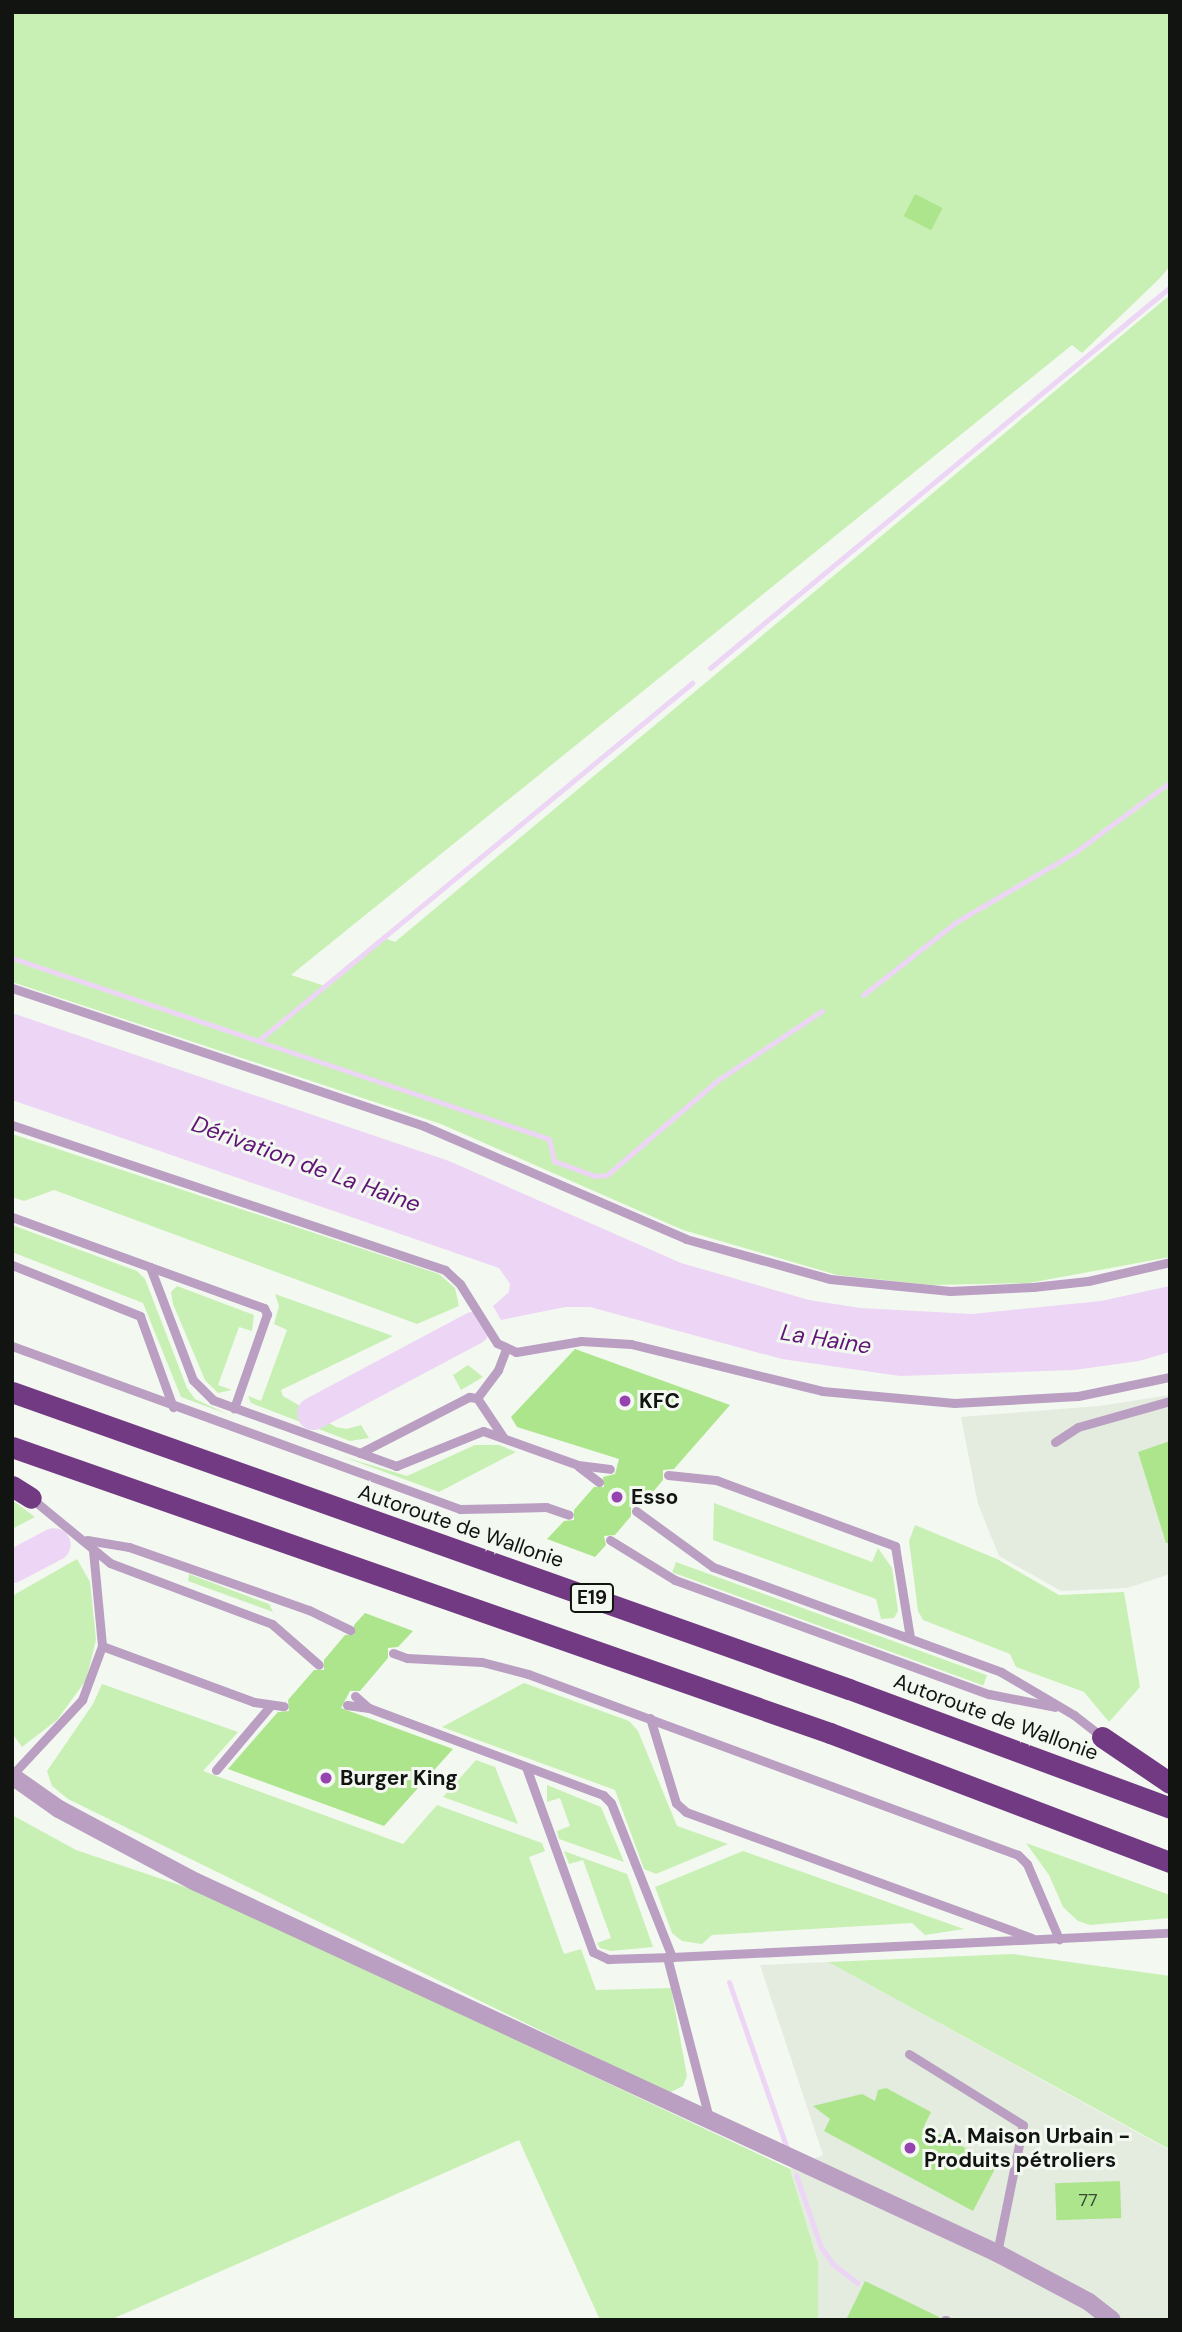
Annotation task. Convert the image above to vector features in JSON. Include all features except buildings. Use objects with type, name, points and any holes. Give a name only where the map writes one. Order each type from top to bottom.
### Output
[{"type":"highway","name":"Autoroute de Wallonie","points":[[12,1392],[849,1689],[1170,1808]]},
{"type":"highway","name":"E19","points":[[12,1447],[830,1734],[1170,1862]]},
{"type":"highway","points":[[12,1486],[31,1498]]},
{"type":"highway","points":[[1102,1737],[1170,1783]]},
{"type":"street","points":[[12,1776],[59,1809],[195,1882],[997,2253],[1089,2302],[1112,2320]]},
{"type":"lane","points":[[12,988],[424,1126],[686,1239],[830,1279],[950,1291],[1033,1287],[1100,1278],[1170,1262]]},
{"type":"lane","points":[[12,1125],[445,1270],[478,1311],[497,1343],[506,1349],[581,1341],[618,1342],[822,1391],[954,1403],[1078,1396],[1170,1377]]},
{"type":"lane","points":[[12,1217],[264,1308],[267,1314],[234,1408]]},
{"type":"lane","points":[[12,1265],[139,1316],[173,1407]]},
{"type":"lane","points":[[150,1267],[192,1380],[213,1400],[360,1453],[406,1465],[473,1432],[503,1437],[578,1465],[610,1469]]},
{"type":"lane","points":[[12,1346],[173,1407],[460,1508],[546,1507],[569,1515]]},
{"type":"lane","points":[[477,1398],[498,1370],[506,1349]]},
{"type":"lane","points":[[360,1453],[469,1397],[477,1398],[503,1437]]},
{"type":"lane","points":[[1055,1441],[1078,1427],[1170,1401]]},
{"type":"lane","points":[[578,1465],[598,1482]]},
{"type":"lane","points":[[668,1475],[716,1480],[895,1546],[910,1638]]},
{"type":"lane","points":[[31,1498],[87,1541],[93,1550],[110,1563],[272,1624],[319,1665]]},
{"type":"lane","points":[[636,1511],[713,1567],[1001,1672],[1064,1708],[1102,1737]]},
{"type":"lane","points":[[610,1540],[675,1580],[989,1694],[1064,1708]]},
{"type":"lane","points":[[87,1541],[129,1547],[310,1610],[350,1630]]},
{"type":"lane","points":[[12,1776],[82,1700],[102,1646],[93,1550]]},
{"type":"lane","points":[[102,1646],[270,1706],[284,1706]]},
{"type":"lane","points":[[393,1653],[407,1658],[502,1666],[1018,1855],[1027,1864],[1059,1938]]},
{"type":"lane","points":[[355,1696],[369,1708]]},
{"type":"lane","points":[[347,1705],[369,1708],[603,1795],[611,1802],[669,1957],[710,2122]]},
{"type":"lane","points":[[216,1770],[270,1706]]},
{"type":"lane","points":[[650,1718],[676,1802],[686,1812],[1037,1940]]},
{"type":"lane","points":[[526,1767],[593,1952],[608,1959],[1170,1933]]},
{"type":"lane","points":[[909,2054],[1023,2125],[997,2253]]},
{"type":"shaded area","points":[[1170,1395],[1170,1574],[1127,1588],[1061,1591],[999,1556],[978,1504],[961,1417],[1099,1406]]},
{"type":"shaded area","points":[[828,1962],[1169,2150],[1170,2320],[818,2320],[817,2258],[790,2169],[823,2155],[760,1965]]},
{"type":"green space","points":[[12,12],[1170,12],[1170,266],[1159,279],[1082,353],[1072,345],[291,975],[325,986],[384,938],[395,942],[1170,295],[1170,1257],[1029,1283],[932,1285],[837,1275],[683,1230],[441,1124],[12,982]]},
{"type":"green space","points":[[12,1134],[439,1274],[455,1288],[459,1306],[417,1324],[54,1190],[24,1201],[12,1197]]},
{"type":"green space","points":[[12,1225],[137,1271],[145,1279],[187,1388],[195,1399],[227,1414],[181,1397],[143,1303],[12,1252]]},
{"type":"green space","points":[[177,1286],[254,1315],[252,1331],[239,1327],[218,1385],[232,1390],[218,1393],[205,1380],[173,1304],[171,1292]]},
{"type":"green space","points":[[275,1294],[393,1336],[281,1390],[283,1396],[336,1427],[347,1429],[361,1425],[369,1438],[350,1441],[251,1403],[248,1396],[261,1401],[287,1330],[274,1324],[279,1306]]},
{"type":"green space","points":[[468,1365],[483,1377],[461,1390],[453,1375]]},
{"type":"green space","points":[[475,1445],[499,1445],[516,1452],[439,1492],[341,1456],[407,1476]]},
{"type":"green space","points":[[12,1500],[35,1517],[12,1529]]},
{"type":"green space","points":[[714,1503],[872,1562],[878,1548],[892,1568],[898,1611],[894,1618],[881,1619],[876,1599],[713,1540]]},
{"type":"green space","points":[[915,1525],[997,1559],[1059,1595],[1124,1592],[1140,1687],[1109,1722],[1084,1692],[1016,1667],[1010,1654],[923,1620],[918,1611],[909,1541]]},
{"type":"green space","points":[[77,1559],[90,1582],[96,1640],[86,1680],[57,1720],[22,1747],[12,1733],[12,1596]]},
{"type":"green space","points":[[676,1562],[987,1675],[983,1686],[672,1572]]},
{"type":"green space","points":[[189,1574],[269,1604],[273,1612],[188,1581]]},
{"type":"green space","points":[[524,1683],[629,1721],[638,1731],[677,1826],[728,1844],[656,1874],[644,1869],[615,1790],[442,1727]]},
{"type":"green space","points":[[102,1684],[238,1732],[203,1771],[403,1844],[437,1805],[542,1843],[545,1851],[529,1857],[564,1954],[581,1949],[596,1990],[671,1988],[687,2076],[683,2086],[671,2092],[658,2088],[68,1799],[52,1786],[47,1771],[93,1704]]},
{"type":"green space","points":[[476,1760],[495,1767],[518,1824],[443,1797]]},
{"type":"green space","points":[[547,1785],[601,1807],[624,1862],[559,1839],[557,1831],[570,1826],[560,1798],[547,1802]]},
{"type":"green space","points":[[12,1815],[76,1850],[209,1895],[790,2169],[818,2262],[818,2320],[600,2320],[519,2140],[110,2320],[12,2320]]},
{"type":"green space","points":[[1026,1843],[1170,1895],[1170,1918],[1090,1925],[1078,1921],[1063,1907],[1049,1875]]},
{"type":"green space","points":[[564,1851],[627,1874],[653,1947],[611,1951],[600,1948],[597,1943],[611,1938],[583,1860],[569,1864]]},
{"type":"green space","points":[[743,1851],[964,1929],[925,1935],[912,1923],[712,1935],[702,1944],[682,1941],[672,1933],[655,1887]]},
{"type":"green space","points":[[1012,1954],[1170,1976],[1170,2157],[1169,2149],[828,1962]]},
{"type":"water","name":"Dérivation de La Haine","points":[[12,1013],[449,1161],[681,1263],[809,1300],[860,1308],[972,1314],[1101,1301],[1170,1286],[1170,1352],[1139,1361],[1074,1370],[900,1376],[782,1359],[590,1307],[565,1307],[501,1320],[493,1306],[509,1292],[510,1284],[499,1268],[12,1100]]},
{"type":"waterway","points":[[710,668],[1170,287]]},
{"type":"waterway","points":[[12,958],[258,1041],[692,683]]},
{"type":"waterway","points":[[863,995],[956,922],[1074,853],[1170,782]]},
{"type":"waterway","points":[[258,1041],[549,1139],[554,1161],[595,1176],[607,1175],[718,1080],[822,1011]]},
{"type":"waterway","name":"La Haine","points":[[313,1413],[473,1328]]},
{"type":"waterway","name":"La Haine","points":[[12,1566],[54,1544]]},
{"type":"waterway","points":[[729,1982],[787,2149]]},
{"type":"waterway","points":[[796,2175],[821,2247],[833,2264],[857,2283]]},
{"type":"place","name":"KFC","points":[[625,1401]]},
{"type":"place","name":"Esso","points":[[617,1497]]},
{"type":"place","name":"Burger King","points":[[326,1778]]},
{"type":"place","name":"S.A. Maison Urbain - Produits pétroliers","points":[[910,2148]]}]
